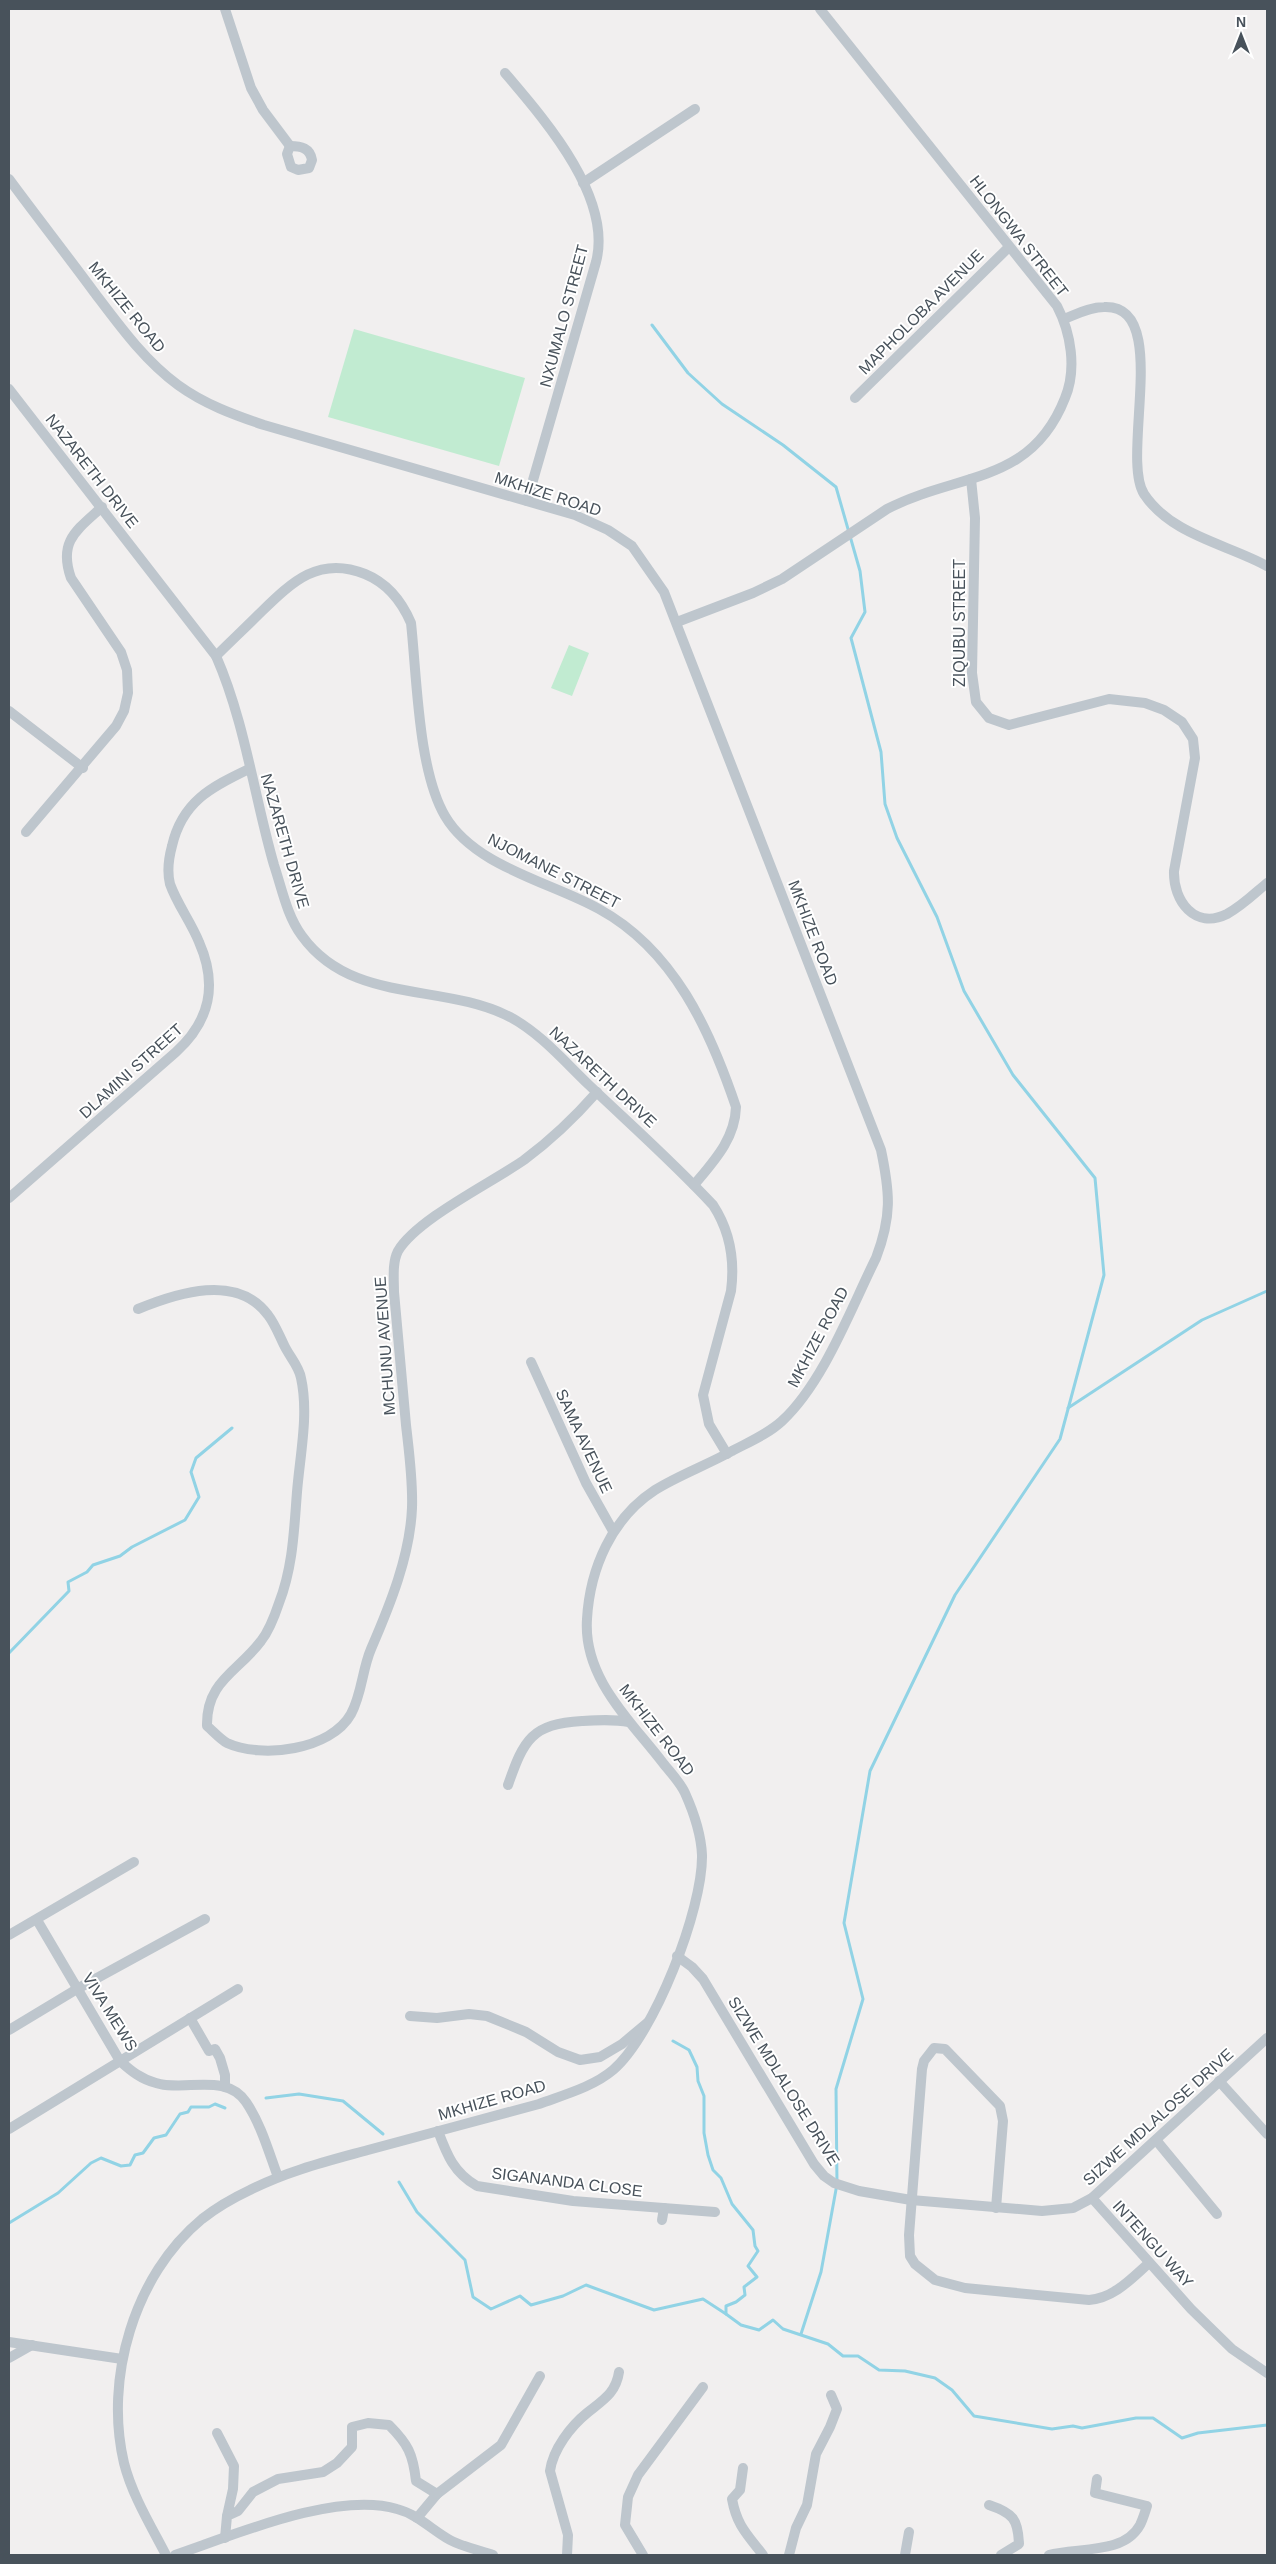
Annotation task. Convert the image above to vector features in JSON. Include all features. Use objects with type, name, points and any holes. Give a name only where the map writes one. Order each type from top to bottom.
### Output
[{"type":"street","points":[[225,9],[251,88],[263,110],[290,146]]},
{"type":"street","name":"HLONGWA STREET","points":[[678,622],[753,593],[782,579],[904,500],[929,490],[971,479],[1001,468],[1029,452],[1051,428],[1070,384],[1069,341],[1064,319],[1047,293],[820,9]]},
{"type":"street","name":"NXUMALO STREET","points":[[505,73],[565,149],[583,183],[597,226],[599,252],[527,500]]},
{"type":"street","points":[[583,183],[694,108]]},
{"type":"street","name":"MKHIZE ROAD","points":[[9,179],[127,334],[156,367],[178,385],[226,412],[264,425],[575,515],[608,530],[632,546],[664,592],[678,622],[873,1127],[881,1150],[890,1204],[882,1241],[876,1258],[815,1380],[798,1404],[771,1430],[728,1454],[655,1490],[632,1510],[613,1531],[598,1564],[586,1621],[590,1650],[601,1681],[629,1722],[683,1789],[701,1839],[702,1858],[697,1894],[677,1956],[650,2020],[632,2050],[612,2071],[592,2082],[539,2104],[278,2177],[218,2208],[182,2238],[149,2286],[139,2306],[122,2359],[118,2413],[124,2464],[138,2501],[166,2555]]},
{"type":"street","name":"MAPHOLOBA AVENUE","points":[[855,398],[1009,247]]},
{"type":"street","points":[[1064,319],[1096,308],[1108,307],[1123,312],[1132,322],[1138,335],[1141,356],[1136,451],[1140,486],[1152,503],[1175,523],[1267,566]]},
{"type":"street","name":"NAZARETH DRIVE","points":[[11,396],[102,507],[216,656],[228,685],[259,815],[286,905],[300,934],[320,956],[356,978],[405,992],[473,1002],[510,1017],[529,1028],[694,1185],[716,1210],[723,1223],[731,1247],[733,1273],[731,1291],[703,1395],[710,1424],[728,1454]]},
{"type":"street","name":"ZIQUBU STREET","points":[[971,479],[975,518],[972,673],[976,702],[980,709],[989,718],[1009,725],[1109,699],[1145,703],[1176,717],[1187,728],[1195,748],[1174,871],[1173,884],[1181,904],[1196,916],[1213,918],[1234,910],[1267,883]]},
{"type":"street","points":[[26,832],[82,768],[116,726],[124,711],[128,693],[127,670],[121,652],[71,578],[66,565],[70,537],[102,507]]},
{"type":"street","name":"NJOMANE STREET","points":[[216,656],[294,581],[312,572],[327,568],[354,570],[371,577],[395,596],[405,609],[411,623],[426,762],[433,788],[446,817],[457,832],[492,859],[573,896],[618,921],[668,968],[698,1014],[727,1082],[736,1107],[736,1114],[729,1138],[694,1185]]},
{"type":"street","points":[[9,711],[82,768]]},
{"type":"street","name":"DLAMINI STREET","points":[[9,1198],[176,1052],[192,1037],[200,1025],[208,999],[207,969],[199,941],[170,882],[170,855],[182,817],[192,805],[221,783],[249,769]]},
{"type":"street","name":"MCHUNU AVENUE","points":[[138,1309],[165,1298],[194,1291],[215,1289],[241,1295],[257,1304],[268,1314],[301,1377],[304,1410],[301,1457],[295,1532],[286,1580],[279,1604],[262,1640],[219,1686],[209,1700],[207,1726],[228,1743],[271,1750],[295,1749],[331,1736],[351,1713],[357,1701],[364,1665],[379,1630],[406,1551],[412,1506],[394,1292],[394,1268],[397,1254],[411,1236],[428,1222],[525,1159],[546,1142],[572,1119],[597,1092]]},
{"type":"street","name":"SAMA AVENUE","points":[[531,1362],[586,1484],[613,1531]]},
{"type":"street","points":[[508,1785],[521,1752],[537,1731],[560,1722],[610,1719],[629,1722]]},
{"type":"street","points":[[9,1935],[134,1862]]},
{"type":"street","points":[[9,2030],[77,1988],[206,1919]]},
{"type":"street","name":"VIVA MEWS","points":[[37,1920],[120,2061],[131,2072],[156,2084],[224,2087],[240,2094],[246,2102],[278,2177]]},
{"type":"street","name":"SIZWE MDLALOSE DRIVE","points":[[677,1956],[692,1967],[703,1980],[824,2176],[843,2187],[912,2200],[996,2208],[1060,2210],[1082,2204],[1092,2198],[1267,2038]]},
{"type":"street","points":[[9,2129],[238,1989]]},
{"type":"street","points":[[410,2016],[437,2018],[469,2014],[488,2016],[526,2032],[564,2055],[580,2060],[600,2056],[622,2044],[650,2020]]},
{"type":"street","points":[[190,2018],[208,2051],[215,2049],[220,2058],[224,2087]]},
{"type":"street","points":[[996,2208],[1003,2121],[1000,2106],[951,2053],[939,2046],[927,2055],[922,2069],[909,2236],[910,2256],[923,2273],[948,2285],[1049,2297],[1100,2299],[1122,2287],[1149,2263]]},
{"type":"street","points":[[1219,2081],[1267,2134]]},
{"type":"street","name":"SIGANANDA CLOSE","points":[[438,2131],[449,2160],[467,2180],[477,2186],[573,2201],[715,2212]]},
{"type":"street","points":[[1156,2140],[1217,2214]]},
{"type":"street","name":"INTENGU WAY","points":[[1092,2198],[1191,2309],[1232,2349],[1267,2374]]},
{"type":"street","name":"SIGANANDA CLOSE","points":[[662,2220],[664,2208]]},
{"type":"street","points":[[9,2342],[122,2359]]},
{"type":"street","points":[[9,2358],[32,2345]]},
{"type":"street","points":[[567,2555],[568,2535],[550,2470],[552,2460],[572,2427],[616,2387],[619,2372]]},
{"type":"street","points":[[417,2518],[437,2494],[501,2445],[540,2376]]},
{"type":"street","points":[[644,2555],[625,2525],[628,2497],[638,2474],[703,2387]]},
{"type":"street","points":[[789,2555],[796,2528],[807,2505],[816,2454],[837,2409],[831,2395]]},
{"type":"street","points":[[227,2516],[238,2511],[253,2492],[278,2479],[323,2472],[337,2463],[352,2447],[352,2427],[368,2423],[389,2425],[407,2443],[414,2462],[416,2481],[437,2494]]},
{"type":"street","points":[[217,2434],[234,2466],[233,2489],[227,2516],[225,2538]]},
{"type":"street","points":[[743,2468],[740,2490],[732,2499],[735,2515],[746,2535],[763,2555]]},
{"type":"street","points":[[1049,2555],[1062,2551],[1100,2548],[1121,2542],[1140,2525],[1147,2506],[1095,2493],[1097,2479]]},
{"type":"street","points":[[989,2505],[1012,2516],[1018,2527],[1019,2544],[1001,2555]]},
{"type":"street","points":[[175,2555],[268,2523],[343,2506],[388,2507],[407,2512],[450,2540],[493,2555]]},
{"type":"street","points":[[905,2555],[909,2532]]},
{"type":"green space","points":[[354,329],[525,378],[499,466],[328,417]]},
{"type":"green space","points":[[569,645],[589,653],[572,696],[551,688]]},
{"type":"waterway","points":[[652,325],[688,373],[722,404],[783,445],[836,487],[860,571],[865,612],[851,638],[881,752],[885,804],[897,838],[937,917],[964,991],[1013,1075],[1095,1178],[1104,1275],[1060,1439],[955,1595],[870,1771],[844,1923],[863,1999],[836,2089],[837,2184],[821,2272],[801,2334]]},
{"type":"waterway","points":[[1068,1408],[1202,1320],[1267,1291]]},
{"type":"waterway","points":[[9,1653],[69,1591],[68,1582],[87,1572],[93,1565],[120,1556],[132,1547],[185,1520],[199,1497],[191,1472],[196,1458],[232,1428]]},
{"type":"waterway","points":[[673,2041],[689,2050],[697,2067],[698,2081],[704,2096],[704,2133],[713,2170],[721,2178],[732,2204],[753,2230],[755,2246],[758,2251],[748,2266],[757,2277],[744,2287],[745,2295],[736,2302],[726,2306],[726,2314],[741,2325],[759,2330],[773,2320],[783,2329],[828,2344],[843,2356],[858,2356],[879,2370],[905,2371],[935,2378],[952,2390],[974,2416],[1052,2429],[1073,2426],[1082,2428],[1136,2418],[1153,2418],[1182,2438],[1198,2433],[1267,2425]]},
{"type":"waterway","points":[[266,2098],[299,2094],[343,2101],[383,2134]]},
{"type":"waterway","points":[[9,2223],[58,2193],[91,2163],[101,2158],[121,2166],[130,2165],[135,2155],[143,2153],[154,2138],[166,2135],[180,2114],[188,2112],[191,2107],[209,2107],[215,2104],[225,2108]]},
{"type":"waterway","points":[[399,2182],[417,2212],[465,2260],[473,2297],[491,2309],[520,2296],[531,2305],[563,2296],[586,2285],[654,2310],[703,2299],[726,2314]]}]
